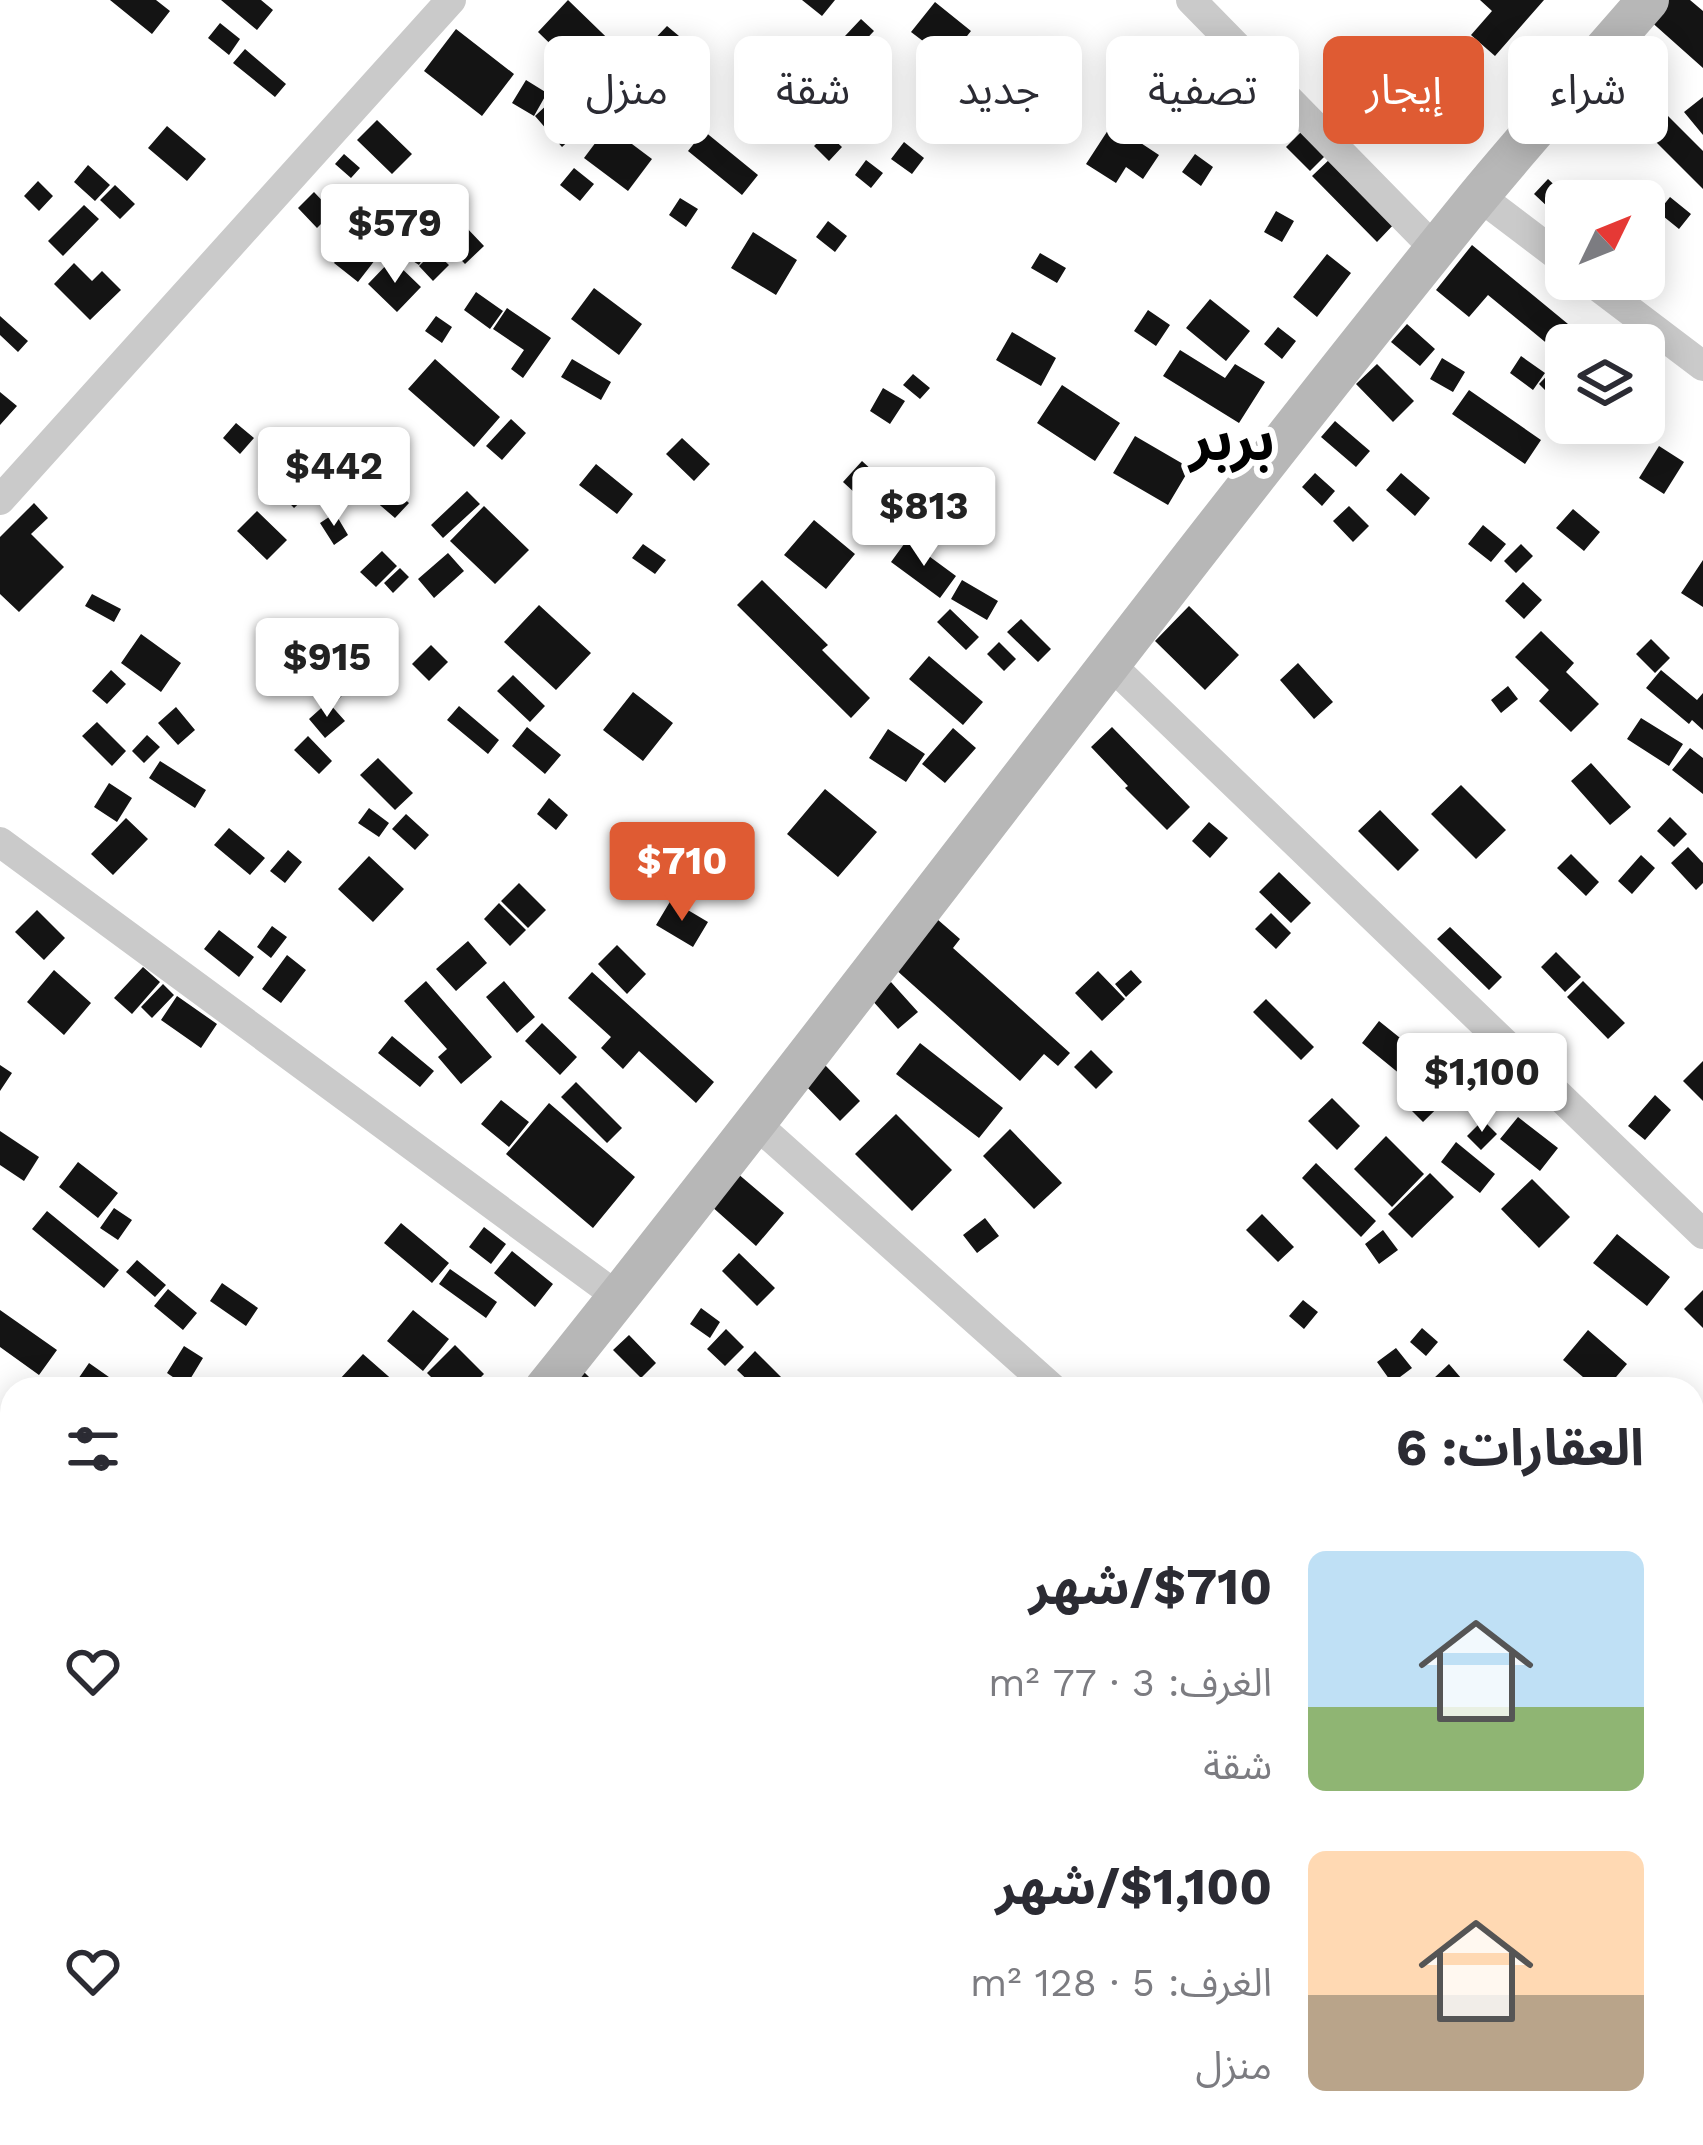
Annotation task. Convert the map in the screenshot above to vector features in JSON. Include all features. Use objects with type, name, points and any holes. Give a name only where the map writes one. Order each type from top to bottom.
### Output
[{"type":"street","points":[[0,500],[451,0]]},
{"type":"street","points":[[1191,0],[1436,250]]},
{"type":"street","points":[[555,1377],[1436,250],[1648,0]]},
{"type":"street","points":[[1479,196],[1545,246]]},
{"type":"street","points":[[1616,300],[1703,366]]},
{"type":"street","points":[[1110,664],[1703,1234]]},
{"type":"street","points":[[0,842],[618,1297]]},
{"type":"street","points":[[755,1123],[1040,1377]]},
{"type":"building","points":[[110,0],[156,0],[170,11],[152,34]]},
{"type":"building","points":[[221,0],[261,0],[273,10],[257,30]]},
{"type":"building","points":[[568,0],[605,36],[544,38],[538,32]]},
{"type":"building","points":[[802,0],[835,0],[822,16]]},
{"type":"building","points":[[1480,0],[1544,0],[1495,56],[1484,46],[1484,36],[1471,35],[1492,11]]},
{"type":"building","points":[[1665,0],[1690,0],[1703,11],[1703,68],[1668,36],[1648,19]]},
{"type":"building","points":[[935,2],[971,31],[967,36],[916,36],[911,32]]},
{"type":"building","points":[[861,19],[874,31],[869,36],[845,36]]},
{"type":"building","points":[[220,23],[240,39],[229,55],[208,38]]},
{"type":"building","points":[[667,26],[679,36],[657,36]]},
{"type":"building","points":[[456,29],[514,74],[482,116],[424,71]]},
{"type":"building","points":[[245,49],[286,84],[275,97],[233,63]]},
{"type":"building","points":[[526,80],[544,91],[534,116],[512,103]]},
{"type":"building","points":[[1703,97],[1703,135],[1684,112]]},
{"type":"building","points":[[1668,116],[1703,151],[1703,189],[1658,144],[1668,144]]},
{"type":"building","points":[[377,120],[412,154],[392,174],[357,140]]},
{"type":"building","points":[[167,126],[206,159],[187,181],[148,148]]},
{"type":"building","points":[[1305,128],[1329,152],[1310,171],[1286,147],[1299,144]]},
{"type":"building","points":[[1106,133],[1106,144],[1142,144],[1159,155],[1143,179],[1126,167],[1116,183],[1086,164]]},
{"type":"building","points":[[710,136],[758,175],[742,195],[688,151],[694,144],[710,144]]},
{"type":"building","points":[[904,142],[924,158],[912,174],[891,159]]},
{"type":"building","points":[[594,144],[632,144],[652,159],[628,191],[584,158]]},
{"type":"building","points":[[839,144],[842,147],[829,161],[814,146]]},
{"type":"building","points":[[344,154],[360,168],[351,178],[335,164]]},
{"type":"building","points":[[1195,154],[1213,167],[1201,186],[1182,172]]},
{"type":"building","points":[[1332,157],[1396,222],[1377,242],[1312,176]]},
{"type":"building","points":[[866,160],[883,173],[871,188],[855,175]]},
{"type":"building","points":[[88,165],[110,185],[95,201],[74,182]]},
{"type":"building","points":[[574,168],[594,184],[580,201],[560,185]]},
{"type":"building","points":[[38,181],[53,196],[39,211],[24,196]]},
{"type":"building","points":[[1545,182],[1545,204],[1534,194]]},
{"type":"building","points":[[115,185],[135,204],[120,219],[100,200]]},
{"type":"building","points":[[314,192],[333,212],[317,228],[298,208]]},
{"type":"building","points":[[1670,197],[1691,214],[1679,229],[1665,218]]},
{"type":"building","points":[[680,198],[698,209],[686,227],[669,215]]},
{"type":"building","points":[[84,205],[99,219],[63,256],[48,241]]},
{"type":"building","points":[[445,205],[484,246],[465,264],[426,223]]},
{"type":"building","points":[[1276,211],[1294,221],[1282,242],[1264,232]]},
{"type":"building","points":[[828,221],[847,236],[835,252],[816,237]]},
{"type":"building","points":[[408,229],[432,244],[419,265],[396,250]]},
{"type":"building","points":[[359,232],[382,251],[358,282],[334,263]]},
{"type":"building","points":[[753,232],[797,260],[776,295],[731,268]]},
{"type":"building","points":[[1472,245],[1568,324],[1545,324],[1545,342],[1488,295],[1469,317],[1436,290]]},
{"type":"building","points":[[434,251],[449,265],[433,281],[419,266]]},
{"type":"building","points":[[1040,253],[1066,268],[1057,283],[1031,268]]},
{"type":"building","points":[[1327,254],[1351,273],[1317,317],[1293,297]]},
{"type":"building","points":[[392,259],[421,287],[397,312],[368,284]]},
{"type":"building","points":[[74,263],[92,281],[102,271],[121,290],[90,320],[54,284]]},
{"type":"building","points":[[594,288],[642,324],[619,355],[571,319]]},
{"type":"building","points":[[476,292],[503,311],[490,329],[464,310]]},
{"type":"building","points":[[1210,299],[1250,331],[1226,361],[1186,328]]},
{"type":"building","points":[[507,308],[551,338],[523,378],[511,369],[524,350],[493,329]]},
{"type":"building","points":[[1148,310],[1170,325],[1156,346],[1134,331]]},
{"type":"building","points":[[0,316],[28,341],[18,352],[0,335]]},
{"type":"building","points":[[436,316],[452,327],[442,343],[425,331]]},
{"type":"building","points":[[1407,324],[1435,349],[1420,366],[1391,342]]},
{"type":"building","points":[[1278,327],[1296,341],[1282,359],[1264,344]]},
{"type":"building","points":[[1012,332],[1056,358],[1041,386],[996,360]]},
{"type":"building","points":[[1180,350],[1225,378],[1235,364],[1265,382],[1239,423],[1163,376]]},
{"type":"building","points":[[1521,356],[1545,373],[1533,390],[1510,373]]},
{"type":"building","points":[[1442,358],[1465,372],[1453,392],[1430,379]]},
{"type":"building","points":[[435,359],[500,417],[474,447],[408,389]]},
{"type":"building","points":[[572,359],[611,382],[601,400],[561,377]]},
{"type":"building","points":[[1377,364],[1414,401],[1393,422],[1356,384]]},
{"type":"building","points":[[913,374],[930,388],[920,399],[903,385]]},
{"type":"building","points":[[1062,385],[1120,423],[1095,461],[1037,423]]},
{"type":"building","points":[[883,388],[905,401],[890,424],[870,411]]},
{"type":"building","points":[[1469,390],[1541,440],[1525,464],[1452,414]]},
{"type":"building","points":[[0,392],[17,406],[0,425]]},
{"type":"building","points":[[511,419],[526,433],[502,460],[486,446]]},
{"type":"building","points":[[1335,421],[1370,451],[1356,467],[1321,437]]},
{"type":"building","points":[[236,423],[254,438],[240,454],[223,438]]},
{"type":"building","points":[[1135,436],[1190,468],[1168,505],[1113,473]]},
{"type":"building","points":[[682,438],[710,464],[694,481],[666,454]]},
{"type":"building","points":[[1659,446],[1684,462],[1664,494],[1639,478]]},
{"type":"building","points":[[380,453],[399,469],[390,480],[370,465]]},
{"type":"building","points":[[862,461],[899,495],[880,516],[843,482]]},
{"type":"building","points":[[596,464],[633,494],[617,514],[579,485]]},
{"type":"building","points":[[283,466],[309,494],[294,508],[268,481]]},
{"type":"building","points":[[1315,473],[1335,491],[1322,506],[1302,487]]},
{"type":"building","points":[[1401,473],[1430,498],[1415,516],[1386,490]]},
{"type":"building","points":[[388,484],[409,503],[395,518],[374,500]]},
{"type":"building","points":[[467,491],[480,504],[443,538],[431,525]]},
{"type":"building","points":[[34,503],[48,518],[31,534],[64,567],[19,612],[0,594],[0,537]]},
{"type":"building","points":[[484,506],[529,550],[495,584],[450,541]]},
{"type":"building","points":[[1349,506],[1369,526],[1353,542],[1333,521]]},
{"type":"building","points":[[1573,509],[1600,532],[1584,551],[1556,528]]},
{"type":"building","points":[[257,511],[287,540],[267,560],[237,531]]},
{"type":"building","points":[[335,513],[348,535],[334,545],[320,523]]},
{"type":"building","points":[[814,520],[855,554],[826,589],[784,555]]},
{"type":"building","points":[[1483,525],[1506,544],[1491,562],[1468,544]]},
{"type":"building","points":[[907,540],[956,576],[940,598],[891,562]]},
{"type":"building","points":[[643,544],[666,560],[655,574],[632,558]]},
{"type":"building","points":[[1521,544],[1533,556],[1516,573],[1504,561]]},
{"type":"building","points":[[382,551],[397,566],[376,587],[360,572]]},
{"type":"building","points":[[448,553],[464,571],[434,598],[418,579]]},
{"type":"building","points":[[1703,560],[1703,607],[1681,593]]},
{"type":"building","points":[[400,568],[409,577],[393,593],[384,583]]},
{"type":"building","points":[[762,580],[828,645],[822,650],[870,698],[851,718],[737,605]]},
{"type":"building","points":[[962,580],[998,601],[987,620],[951,599]]},
{"type":"building","points":[[1523,582],[1542,600],[1524,619],[1505,601]]},
{"type":"building","points":[[92,594],[121,609],[114,622],[85,606]]},
{"type":"building","points":[[539,605],[591,653],[556,690],[504,642]]},
{"type":"building","points":[[1189,606],[1239,655],[1205,690],[1155,641]]},
{"type":"building","points":[[950,609],[979,637],[966,650],[937,622]]},
{"type":"building","points":[[1021,619],[1051,649],[1038,662],[1007,632]]},
{"type":"building","points":[[1541,631],[1574,663],[1566,672],[1599,704],[1571,732],[1539,701],[1549,690],[1515,657]]},
{"type":"building","points":[[141,634],[181,663],[161,692],[121,663]]},
{"type":"building","points":[[1651,639],[1670,658],[1655,673],[1636,654]]},
{"type":"building","points":[[999,642],[1016,659],[1004,671],[987,654]]},
{"type":"building","points":[[431,645],[448,662],[429,681],[412,664]]},
{"type":"building","points":[[929,656],[983,702],[963,725],[909,679]]},
{"type":"building","points":[[1298,663],[1333,702],[1314,719],[1280,680]]},
{"type":"building","points":[[111,670],[126,684],[107,704],[92,691]]},
{"type":"building","points":[[1661,670],[1697,700],[1703,693],[1703,730],[1646,688]]},
{"type":"building","points":[[322,673],[344,693],[335,704],[312,684]]},
{"type":"building","points":[[513,675],[545,706],[530,722],[497,691]]},
{"type":"building","points":[[1508,686],[1518,699],[1501,713],[1491,700]]},
{"type":"building","points":[[633,692],[673,723],[643,761],[603,730]]},
{"type":"building","points":[[328,702],[345,721],[325,738],[309,719]]},
{"type":"building","points":[[459,706],[499,740],[488,754],[447,720]]},
{"type":"building","points":[[176,707],[195,730],[178,745],[158,723]]},
{"type":"building","points":[[1641,718],[1683,744],[1669,766],[1627,739]]},
{"type":"building","points":[[97,722],[126,751],[112,766],[82,736]]},
{"type":"building","points":[[527,727],[561,755],[545,774],[512,746]]},
{"type":"building","points":[[1112,727],[1190,807],[1167,830],[1091,747]]},
{"type":"building","points":[[953,728],[976,748],[945,783],[922,764]]},
{"type":"building","points":[[888,729],[925,754],[906,782],[869,758]]},
{"type":"building","points":[[147,735],[160,747],[144,763],[132,751]]},
{"type":"building","points":[[308,736],[332,761],[319,774],[294,750]]},
{"type":"building","points":[[1690,748],[1703,758],[1703,794],[1672,770]]},
{"type":"building","points":[[378,758],[413,793],[395,810],[360,775]]},
{"type":"building","points":[[160,761],[206,790],[195,808],[149,778]]},
{"type":"building","points":[[1591,763],[1631,807],[1610,825],[1571,781]]},
{"type":"building","points":[[109,783],[132,798],[117,822],[94,807]]},
{"type":"building","points":[[1461,785],[1506,830],[1476,859],[1431,814]]},
{"type":"building","points":[[825,789],[877,832],[838,877],[787,834]]},
{"type":"building","points":[[549,798],[568,815],[556,830],[537,814]]},
{"type":"building","points":[[369,808],[389,823],[379,837],[358,823]]},
{"type":"building","points":[[1380,810],[1419,850],[1398,871],[1358,831]]},
{"type":"building","points":[[406,814],[429,835],[415,850],[392,829]]},
{"type":"building","points":[[1670,817],[1687,834],[1674,847],[1657,831]]},
{"type":"building","points":[[126,818],[148,839],[113,875],[91,854]]},
{"type":"building","points":[[1209,822],[1228,838],[1210,858],[1192,841]]},
{"type":"building","points":[[229,828],[265,858],[250,875],[214,845]]},
{"type":"building","points":[[622,832],[657,858],[645,874],[610,848]]},
{"type":"building","points":[[1688,847],[1703,863],[1703,883],[1696,890],[1671,863]]},
{"type":"building","points":[[288,850],[302,862],[285,883],[270,871]]},
{"type":"building","points":[[1571,854],[1599,882],[1586,896],[1557,868]]},
{"type":"building","points":[[1641,855],[1655,868],[1632,894],[1618,881]]},
{"type":"building","points":[[369,856],[404,889],[373,922],[338,889]]},
{"type":"building","points":[[1279,872],[1311,903],[1291,923],[1259,892]]},
{"type":"building","points":[[519,883],[546,910],[528,928],[501,901]]},
{"type":"building","points":[[671,900],[708,922],[693,947],[656,925]]},
{"type":"building","points":[[499,903],[526,930],[510,946],[484,919]]},
{"type":"building","points":[[37,910],[65,938],[44,960],[15,932]]},
{"type":"building","points":[[1271,913],[1291,933],[1276,949],[1255,929]]},
{"type":"building","points":[[937,919],[960,939],[953,948],[1070,1053],[1058,1066],[1044,1054],[1020,1081],[894,968]]},
{"type":"building","points":[[272,926],[287,937],[271,958],[257,947]]},
{"type":"building","points":[[1450,927],[1502,977],[1489,990],[1437,939]]},
{"type":"building","points":[[219,930],[254,957],[239,977],[204,949]]},
{"type":"building","points":[[468,941],[487,963],[456,991],[436,969]]},
{"type":"building","points":[[617,945],[646,974],[627,994],[598,964]]},
{"type":"building","points":[[1556,952],[1581,977],[1565,992],[1541,967]]},
{"type":"building","points":[[287,955],[306,970],[281,1003],[262,989]]},
{"type":"building","points":[[143,967],[160,982],[132,1014],[114,998]]},
{"type":"building","points":[[54,970],[91,1003],[64,1035],[27,1002]]},
{"type":"building","points":[[1131,970],[1142,982],[1126,997],[1115,984]]},
{"type":"building","points":[[1098,971],[1125,999],[1102,1021],[1075,993]]},
{"type":"building","points":[[592,972],[714,1082],[696,1103],[639,1051],[623,1069],[601,1048],[611,1037],[568,998]]},
{"type":"building","points":[[426,981],[492,1057],[461,1084],[438,1057],[447,1049],[404,1001]]},
{"type":"building","points":[[504,981],[535,1017],[517,1033],[486,997]]},
{"type":"building","points":[[1583,981],[1625,1023],[1608,1039],[1567,997]]},
{"type":"building","points":[[891,982],[918,1012],[898,1029],[871,999]]},
{"type":"building","points":[[163,984],[174,995],[152,1018],[141,1007]]},
{"type":"building","points":[[177,996],[217,1024],[201,1048],[161,1020]]},
{"type":"building","points":[[1266,999],[1314,1047],[1301,1060],[1253,1012]]},
{"type":"building","points":[[1379,1021],[1435,1066],[1417,1088],[1362,1043]]},
{"type":"building","points":[[542,1023],[577,1057],[560,1075],[525,1041]]},
{"type":"building","points":[[392,1036],[434,1071],[420,1087],[378,1053]]},
{"type":"building","points":[[920,1043],[1003,1108],[979,1138],[896,1074]]},
{"type":"building","points":[[1091,1050],[1113,1072],[1096,1089],[1074,1067]]},
{"type":"building","points":[[1447,1061],[1466,1080],[1423,1122],[1404,1103]]},
{"type":"building","points":[[1703,1061],[1703,1101],[1683,1081]]},
{"type":"building","points":[[824,1064],[860,1101],[840,1121],[804,1084]]},
{"type":"building","points":[[0,1065],[12,1073],[0,1091]]},
{"type":"building","points":[[576,1082],[622,1128],[607,1143],[561,1097]]},
{"type":"building","points":[[1655,1095],[1671,1110],[1645,1140],[1628,1126]]},
{"type":"building","points":[[1332,1098],[1360,1126],[1337,1150],[1308,1121]]},
{"type":"building","points":[[501,1100],[529,1122],[509,1147],[481,1124]]},
{"type":"building","points":[[549,1103],[635,1177],[593,1228],[506,1154]]},
{"type":"building","points":[[896,1114],[952,1170],[912,1211],[855,1154]]},
{"type":"building","points":[[1518,1117],[1558,1148],[1540,1171],[1500,1139]]},
{"type":"building","points":[[1483,1120],[1497,1134],[1481,1150],[1467,1136]]},
{"type":"building","points":[[1010,1129],[1062,1183],[1034,1209],[983,1156]]},
{"type":"building","points":[[0,1131],[39,1157],[24,1181],[0,1165]]},
{"type":"building","points":[[1386,1136],[1424,1174],[1392,1207],[1354,1169]]},
{"type":"building","points":[[1456,1142],[1495,1174],[1480,1193],[1441,1162]]},
{"type":"building","points":[[78,1162],[118,1193],[98,1218],[59,1187]]},
{"type":"building","points":[[1316,1163],[1376,1221],[1361,1237],[1302,1178]]},
{"type":"building","points":[[737,1173],[784,1213],[756,1246],[710,1205]]},
{"type":"building","points":[[1430,1173],[1454,1197],[1412,1238],[1388,1214]]},
{"type":"building","points":[[1532,1179],[1570,1217],[1539,1248],[1501,1209]]},
{"type":"building","points":[[114,1208],[132,1220],[118,1240],[100,1228]]},
{"type":"building","points":[[47,1211],[119,1270],[104,1288],[32,1229]]},
{"type":"building","points":[[1262,1214],[1294,1247],[1278,1262],[1246,1230]]},
{"type":"building","points":[[985,1218],[999,1236],[977,1253],[963,1235]]},
{"type":"building","points":[[401,1223],[449,1263],[432,1283],[384,1243]]},
{"type":"building","points":[[484,1227],[506,1244],[491,1264],[469,1247]]},
{"type":"building","points":[[1383,1230],[1398,1250],[1379,1264],[1365,1244]]},
{"type":"building","points":[[1617,1234],[1670,1277],[1647,1306],[1593,1263]]},
{"type":"building","points":[[512,1251],[553,1284],[535,1307],[494,1273]]},
{"type":"building","points":[[739,1253],[775,1288],[757,1306],[722,1271]]},
{"type":"building","points":[[137,1260],[166,1285],[155,1297],[126,1272]]},
{"type":"building","points":[[450,1269],[497,1302],[486,1318],[439,1284]]},
{"type":"building","points":[[222,1283],[258,1308],[246,1326],[210,1301]]},
{"type":"building","points":[[168,1289],[197,1313],[183,1330],[154,1306]]},
{"type":"building","points":[[1703,1290],[1703,1328],[1684,1309]]},
{"type":"building","points":[[1303,1300],[1318,1312],[1304,1329],[1289,1316]]},
{"type":"building","points":[[701,1308],[720,1322],[710,1338],[690,1324]]},
{"type":"building","points":[[0,1310],[57,1350],[39,1375],[0,1347]]},
{"type":"building","points":[[413,1310],[449,1339],[423,1371],[387,1341]]},
{"type":"building","points":[[1422,1328],[1438,1342],[1426,1356],[1410,1342]]},
{"type":"building","points":[[726,1329],[744,1347],[725,1366],[707,1349]]},
{"type":"building","points":[[1588,1330],[1627,1364],[1616,1377],[1583,1377],[1563,1360]]},
{"type":"building","points":[[629,1335],[656,1363],[640,1377],[613,1350]]},
{"type":"building","points":[[455,1345],[484,1374],[431,1377],[427,1373]]},
{"type":"building","points":[[184,1346],[203,1358],[191,1377],[167,1373]]},
{"type":"building","points":[[1396,1348],[1412,1368],[1400,1377],[1388,1377],[1377,1362]]},
{"type":"building","points":[[755,1351],[781,1377],[744,1377],[737,1370]]},
{"type":"building","points":[[363,1354],[389,1377],[342,1377]]},
{"type":"building","points":[[89,1363],[109,1377],[79,1377]]},
{"type":"building","points":[[1449,1364],[1460,1377],[1435,1377]]},
{"type":"district","name":"بربر","points":[[1232,440]]}]
